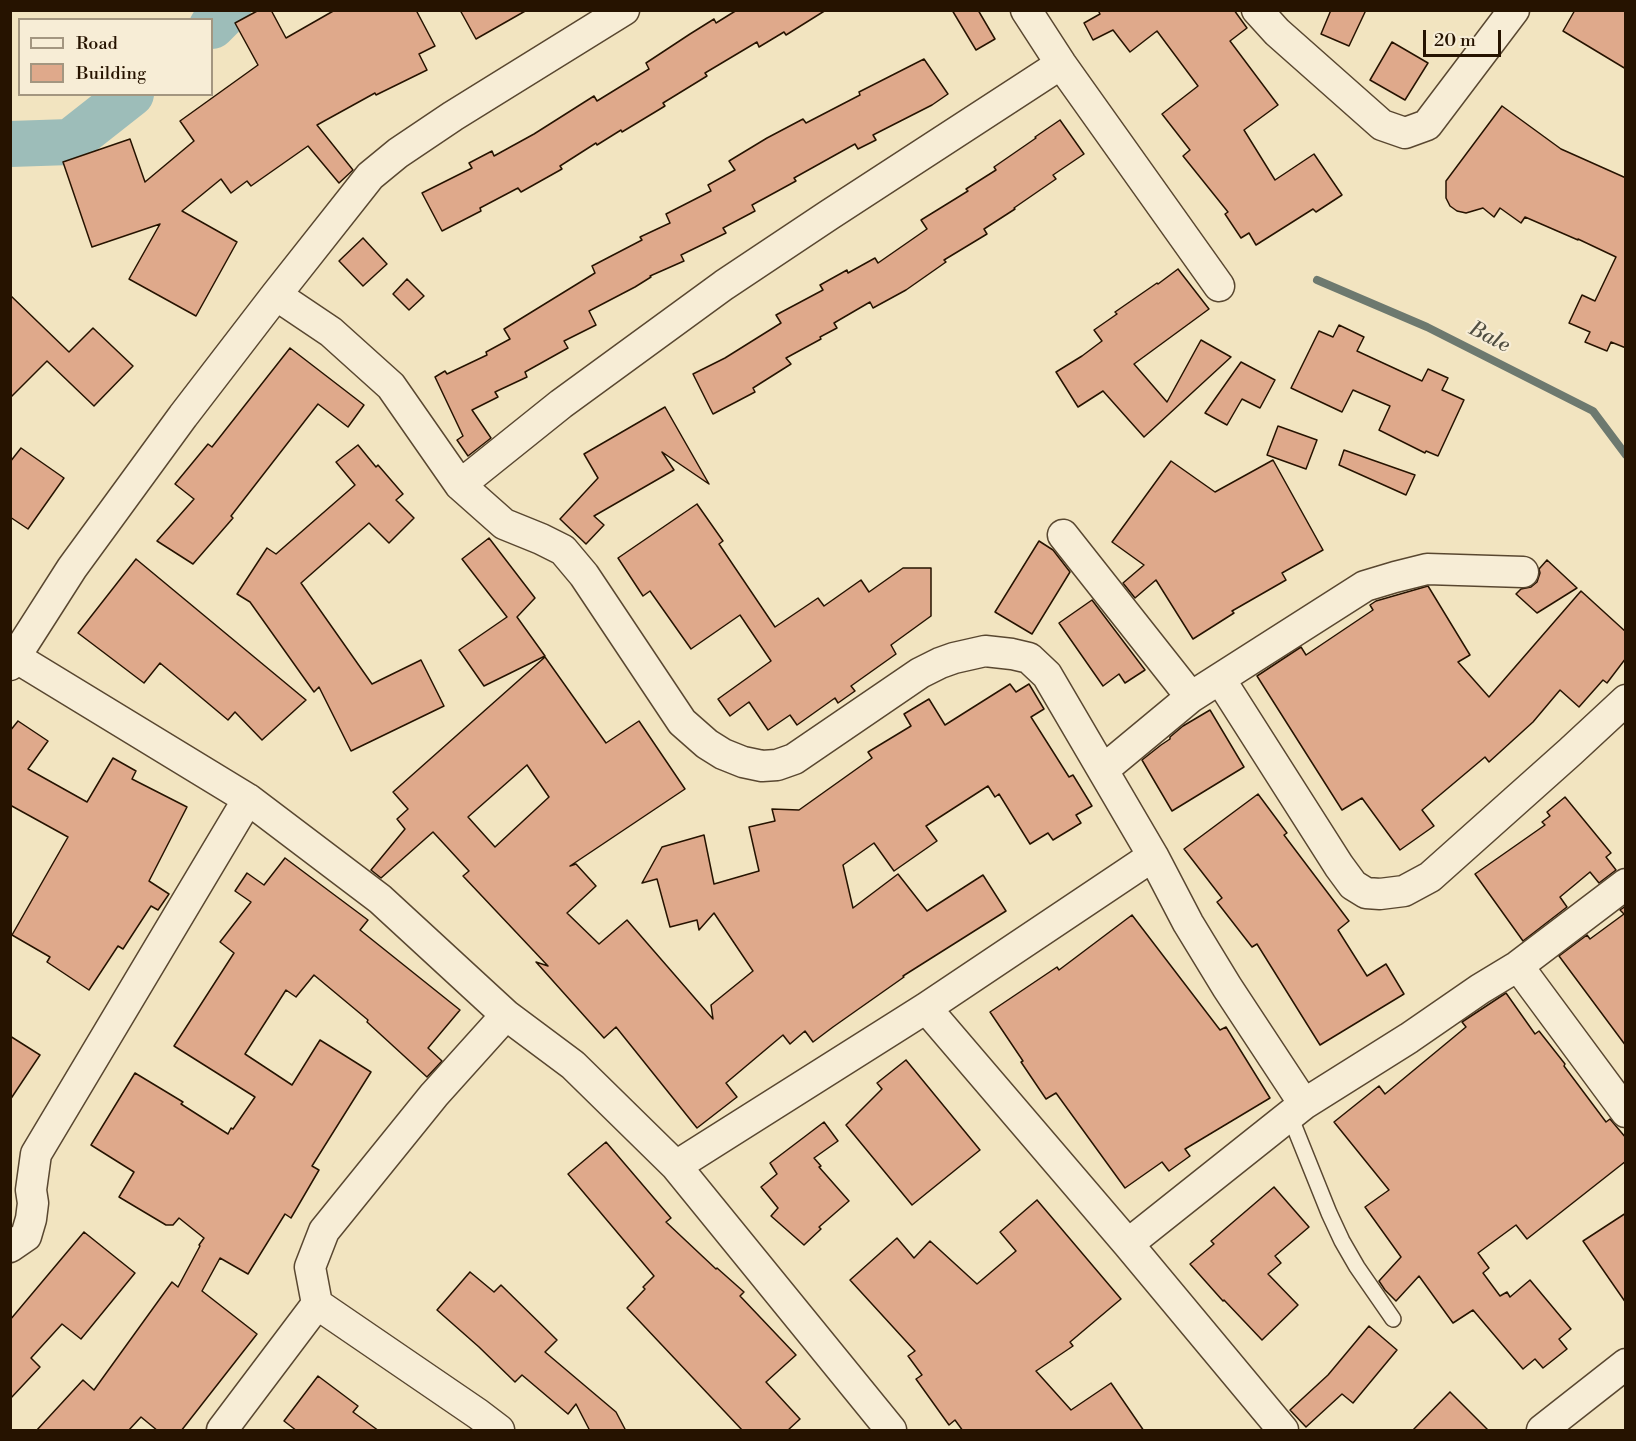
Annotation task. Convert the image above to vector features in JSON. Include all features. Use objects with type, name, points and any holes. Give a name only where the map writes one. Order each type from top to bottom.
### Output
[{"type":"street","points":[[624,10],[453,116],[398,153],[370,176],[183,416],[72,568],[13,661],[248,800],[380,899],[506,1015],[573,1065],[676,1166],[875,1425]]},
{"type":"street","points":[[1026,10],[1061,64],[1219,286]]},
{"type":"street","points":[[1257,10],[1277,32],[1383,124],[1405,133],[1427,125],[1514,10]]},
{"type":"street","points":[[460,485],[561,404],[724,285],[1061,64]]},
{"type":"street","points":[[276,295],[331,332],[391,386],[460,485],[504,524],[563,550],[584,575],[682,722],[707,744],[723,754],[743,762],[777,765],[794,759],[920,673],[954,658],[985,651],[1029,658],[1047,675],[1297,1110]]},
{"type":"street","points":[[1064,535],[1191,697]]},
{"type":"street","points":[[1103,770],[1191,697],[1365,586],[1426,569],[1523,572]]},
{"type":"street","points":[[1220,679],[1353,885],[1366,893],[1380,894],[1404,891],[1430,877],[1626,700]]},
{"type":"street","points":[[10,1248],[26,1236],[31,1219],[33,1203],[31,1190],[36,1154],[248,800]]},
{"type":"street","points":[[676,1166],[926,1008],[1153,856]]},
{"type":"street","points":[[1128,1244],[1297,1110],[1518,966],[1626,884]]},
{"type":"street","points":[[1518,966],[1626,1112]]},
{"type":"street","points":[[926,1008],[1128,1244],[1283,1431]]},
{"type":"street","points":[[499,1431],[478,1414],[317,1305],[310,1267],[324,1231],[434,1095],[506,1015]]},
{"type":"street","points":[[222,1431],[317,1305]]},
{"type":"street","points":[[1542,1431],[1626,1364]]},
{"type":"lane","points":[[1297,1110],[1329,1213],[1357,1267],[1393,1319]]},
{"type":"building","points":[[259,10],[271,10],[286,38],[335,10],[416,10],[435,46],[419,54],[427,70],[376,95],[375,93],[317,125],[353,170],[339,183],[308,146],[251,186],[247,181],[231,193],[221,179],[182,211],[237,242],[196,316],[129,279],[160,224],[92,247],[63,162],[130,139],[145,182],[194,141],[180,121],[258,65],[235,23]]},
{"type":"building","points":[[460,10],[527,10],[476,39]]},
{"type":"building","points":[[737,10],[826,10],[786,35],[784,32],[759,47],[757,42],[705,73],[707,76],[663,103],[665,106],[622,132],[621,130],[597,145],[596,143],[560,166],[562,169],[521,192],[518,188],[442,231],[422,193],[472,168],[469,163],[492,151],[494,156],[534,134],[594,96],[597,101],[649,69],[646,63],[690,34],[714,19],[716,23]]},
{"type":"building","points":[[952,10],[978,10],[995,39],[976,50]]},
{"type":"building","points":[[1098,10],[1234,10],[1247,28],[1230,41],[1278,105],[1244,130],[1275,180],[1314,154],[1342,195],[1316,212],[1313,209],[1256,245],[1249,233],[1241,238],[1225,214],[1228,212],[1183,156],[1190,150],[1162,114],[1198,86],[1157,31],[1130,52],[1113,30],[1093,40],[1084,23],[1100,14]]},
{"type":"building","points":[[1331,10],[1366,10],[1349,46],[1321,34]]},
{"type":"building","points":[[1575,10],[1626,10],[1626,69],[1563,31]]},
{"type":"building","points":[[1392,42],[1428,63],[1405,100],[1370,80]]},
{"type":"building","points":[[924,59],[948,94],[932,105],[873,135],[876,140],[858,149],[855,144],[794,178],[796,181],[752,205],[755,211],[723,228],[726,233],[681,255],[684,261],[650,276],[635,287],[589,311],[596,325],[564,341],[568,348],[525,372],[527,377],[495,392],[498,397],[472,410],[491,438],[468,456],[457,440],[463,436],[435,377],[445,371],[447,374],[487,355],[486,352],[510,339],[504,329],[595,273],[592,266],[642,240],[640,237],[670,223],[666,214],[711,191],[708,185],[735,170],[729,161],[803,119],[806,123],[860,95],[859,92]]},
{"type":"building","points":[[1502,106],[1561,149],[1626,178],[1626,348],[1611,342],[1607,351],[1585,342],[1590,332],[1569,323],[1582,295],[1595,301],[1616,257],[1525,217],[1521,223],[1500,208],[1494,217],[1483,208],[1466,213],[1450,206],[1446,198],[1446,181]]},
{"type":"building","points":[[1060,120],[1084,154],[1053,175],[1056,179],[984,229],[987,234],[944,260],[946,262],[906,290],[873,308],[870,302],[834,323],[837,328],[786,358],[791,364],[753,388],[755,392],[713,414],[693,374],[725,358],[781,323],[776,315],[823,290],[820,285],[875,258],[878,263],[927,229],[921,220],[968,191],[966,189],[996,170],[994,167]]},
{"type":"building","points":[[363,238],[387,264],[363,286],[339,261]]},
{"type":"building","points":[[1178,269],[1209,309],[1134,364],[1167,402],[1201,340],[1231,357],[1144,437],[1103,391],[1078,407],[1056,372],[1102,341],[1094,330],[1117,314],[1115,312]]},
{"type":"building","points":[[407,279],[424,296],[409,310],[393,294]]},
{"type":"building","points":[[10,295],[69,352],[93,328],[133,366],[94,406],[47,361],[10,398]]},
{"type":"building","points":[[1339,325],[1364,337],[1357,351],[1422,381],[1428,369],[1448,378],[1442,390],[1464,400],[1438,456],[1426,451],[1425,453],[1379,430],[1390,406],[1353,390],[1342,412],[1291,388],[1319,331],[1333,337]]},
{"type":"building","points":[[290,348],[364,405],[348,427],[318,404],[231,516],[233,518],[193,564],[157,541],[194,499],[175,484],[208,444],[212,447]]},
{"type":"building","points":[[1241,362],[1275,380],[1260,408],[1242,399],[1227,425],[1205,413]]},
{"type":"building","points":[[665,407],[709,484],[662,452],[674,470],[594,516],[604,525],[586,544],[560,519],[598,478],[584,454]]},
{"type":"building","points":[[1278,426],[1317,440],[1306,469],[1267,455]]},
{"type":"building","points":[[358,445],[403,494],[396,500],[414,518],[389,543],[369,523],[301,583],[372,684],[421,660],[444,706],[351,751],[319,687],[314,692],[250,602],[237,594],[267,548],[276,554],[355,485],[336,462]]},
{"type":"building","points":[[21,448],[64,478],[28,529],[10,517],[10,462]]},
{"type":"building","points":[[1344,450],[1415,475],[1406,495],[1339,465]]},
{"type":"building","points":[[1273,460],[1323,550],[1282,573],[1286,580],[1232,611],[1234,613],[1193,639],[1156,580],[1135,598],[1123,583],[1144,565],[1112,542],[1171,461],[1215,492]]},
{"type":"building","points":[[697,504],[723,541],[719,544],[775,627],[818,598],[824,606],[861,580],[869,592],[903,568],[931,568],[931,616],[891,645],[896,654],[851,686],[855,691],[838,703],[835,698],[797,725],[790,715],[768,730],[749,702],[730,716],[718,699],[771,661],[740,615],[691,649],[650,591],[643,596],[618,558]]},
{"type":"building","points":[[489,538],[535,598],[517,617],[545,656],[484,686],[459,650],[507,617],[462,559]]},
{"type":"building","points":[[1039,541],[1053,550],[1070,572],[1032,634],[995,612]]},
{"type":"building","points":[[136,559],[306,700],[262,740],[235,712],[228,720],[160,663],[144,683],[78,633]]},
{"type":"building","points":[[1547,560],[1577,588],[1537,613],[1516,594],[1521,589],[1531,587],[1537,582],[1539,569]]},
{"type":"building","points":[[1428,586],[1470,655],[1458,662],[1489,697],[1581,591],[1626,632],[1626,658],[1607,683],[1603,680],[1579,707],[1560,690],[1533,722],[1489,762],[1485,757],[1422,810],[1434,826],[1400,850],[1362,798],[1342,810],[1257,676],[1301,647],[1306,655],[1373,610],[1370,605],[1376,601]]},
{"type":"building","points":[[1092,600],[1145,670],[1125,683],[1119,674],[1103,686],[1059,623]]},
{"type":"building","points":[[545,657],[606,743],[639,721],[685,789],[570,866],[576,864],[596,886],[567,913],[599,944],[627,920],[713,1019],[711,1005],[753,971],[714,913],[699,930],[697,920],[670,927],[657,879],[642,883],[662,847],[704,835],[714,884],[759,871],[749,827],[775,821],[772,809],[799,810],[872,758],[868,752],[911,726],[904,714],[929,699],[945,725],[1010,684],[1016,692],[1029,684],[1044,709],[1031,717],[1069,777],[1073,775],[1092,806],[1076,815],[1081,823],[1053,840],[1048,833],[1030,844],[999,794],[995,797],[988,786],[926,826],[937,841],[894,871],[874,843],[843,865],[853,908],[898,874],[927,911],[983,875],[1006,911],[903,976],[813,1042],[805,1031],[790,1044],[783,1035],[726,1083],[737,1097],[697,1128],[616,1027],[604,1038],[536,962],[548,966],[463,876],[469,871],[433,832],[381,878],[371,870],[405,829],[397,819],[408,809],[393,792]],"holes":[[[527,765],[549,797],[495,847],[468,817]]]},
{"type":"building","points":[[1210,710],[1244,767],[1172,811],[1142,760],[1183,726]]},
{"type":"building","points":[[18,721],[48,741],[28,769],[87,802],[113,758],[136,771],[132,779],[187,807],[149,881],[169,894],[158,910],[151,906],[123,949],[118,946],[89,990],[47,962],[50,957],[12,935],[68,837],[10,805],[10,731]]},
{"type":"building","points":[[1258,794],[1287,833],[1284,835],[1349,921],[1338,930],[1367,976],[1386,964],[1404,994],[1320,1045],[1257,944],[1252,947],[1217,902],[1222,898],[1184,849]]},
{"type":"building","points":[[1565,797],[1611,853],[1606,857],[1616,870],[1599,883],[1590,872],[1560,897],[1567,907],[1523,941],[1475,874],[1545,825],[1542,822],[1550,816],[1547,812]]},
{"type":"building","points":[[285,858],[368,920],[360,930],[460,1010],[428,1048],[442,1061],[427,1077],[367,1022],[368,1020],[314,975],[296,997],[286,990],[245,1054],[292,1085],[320,1040],[371,1072],[312,1166],[319,1170],[291,1218],[285,1214],[248,1274],[220,1258],[202,1291],[257,1334],[181,1431],[158,1431],[141,1417],[128,1431],[36,1431],[83,1380],[94,1390],[172,1282],[178,1287],[204,1238],[179,1218],[173,1225],[166,1225],[119,1197],[134,1172],[91,1145],[135,1073],[183,1102],[181,1104],[228,1134],[255,1097],[174,1046],[234,953],[220,942],[251,902],[235,891],[247,873],[264,885]]},
{"type":"building","points":[[1626,906],[1626,1046],[1559,956],[1587,935],[1590,939],[1624,914],[1620,910]]},
{"type":"building","points":[[1132,915],[1220,1030],[1226,1027],[1270,1098],[1185,1149],[1190,1156],[1169,1171],[1162,1162],[1125,1188],[1056,1093],[1046,1099],[990,1012],[1057,967],[1059,970]]},
{"type":"building","points":[[1506,993],[1535,1034],[1539,1031],[1565,1064],[1564,1066],[1606,1122],[1610,1119],[1626,1138],[1626,1161],[1527,1239],[1516,1225],[1478,1253],[1489,1268],[1483,1273],[1500,1296],[1507,1292],[1510,1297],[1530,1280],[1571,1329],[1559,1339],[1567,1349],[1543,1368],[1535,1359],[1523,1369],[1473,1310],[1453,1323],[1419,1276],[1396,1301],[1385,1290],[1379,1281],[1401,1257],[1365,1207],[1389,1190],[1334,1122],[1379,1086],[1385,1094],[1466,1027],[1462,1022]]},
{"type":"building","points":[[10,1036],[40,1055],[10,1100]]},
{"type":"building","points":[[906,1060],[980,1150],[912,1205],[846,1125],[882,1089],[877,1083]]},
{"type":"building","points":[[824,1122],[838,1141],[814,1158],[821,1166],[819,1167],[849,1201],[819,1227],[821,1229],[804,1245],[771,1216],[778,1208],[761,1187],[777,1174],[770,1163]]},
{"type":"building","points":[[606,1142],[671,1218],[666,1222],[744,1292],[740,1296],[796,1355],[766,1382],[800,1419],[787,1431],[743,1431],[627,1308],[654,1276],[568,1174]]},
{"type":"building","points":[[1274,1187],[1309,1227],[1275,1256],[1281,1263],[1268,1274],[1298,1305],[1262,1340],[1190,1264],[1214,1244],[1211,1241]]},
{"type":"building","points":[[1037,1200],[1121,1299],[1070,1342],[1073,1346],[1036,1371],[1071,1410],[1111,1383],[1144,1431],[963,1431],[955,1420],[949,1425],[916,1379],[922,1375],[908,1356],[915,1351],[850,1280],[897,1238],[914,1258],[930,1241],[977,1284],[1016,1251],[1000,1232]]},
{"type":"building","points":[[1626,1213],[1626,1303],[1583,1241]]},
{"type":"building","points":[[84,1232],[135,1273],[81,1339],[62,1324],[31,1358],[40,1367],[10,1399],[10,1320]]},
{"type":"building","points":[[470,1272],[494,1292],[501,1285],[557,1340],[545,1352],[616,1412],[626,1431],[590,1431],[576,1404],[568,1414],[522,1375],[515,1382],[437,1310]]},
{"type":"building","points":[[1369,1326],[1397,1350],[1353,1403],[1342,1394],[1306,1427],[1290,1410],[1328,1375]]},
{"type":"building","points":[[318,1376],[358,1406],[353,1412],[379,1431],[297,1431],[284,1421]]},
{"type":"building","points":[[1450,1392],[1489,1431],[1412,1431]]},
{"type":"waterway","points":[[213,25],[228,10]]},
{"type":"waterway","points":[[10,144],[70,142],[128,96]]},
{"type":"waterway","name":"Bale","points":[[1317,280],[1427,327],[1593,411],[1626,455]]}]
